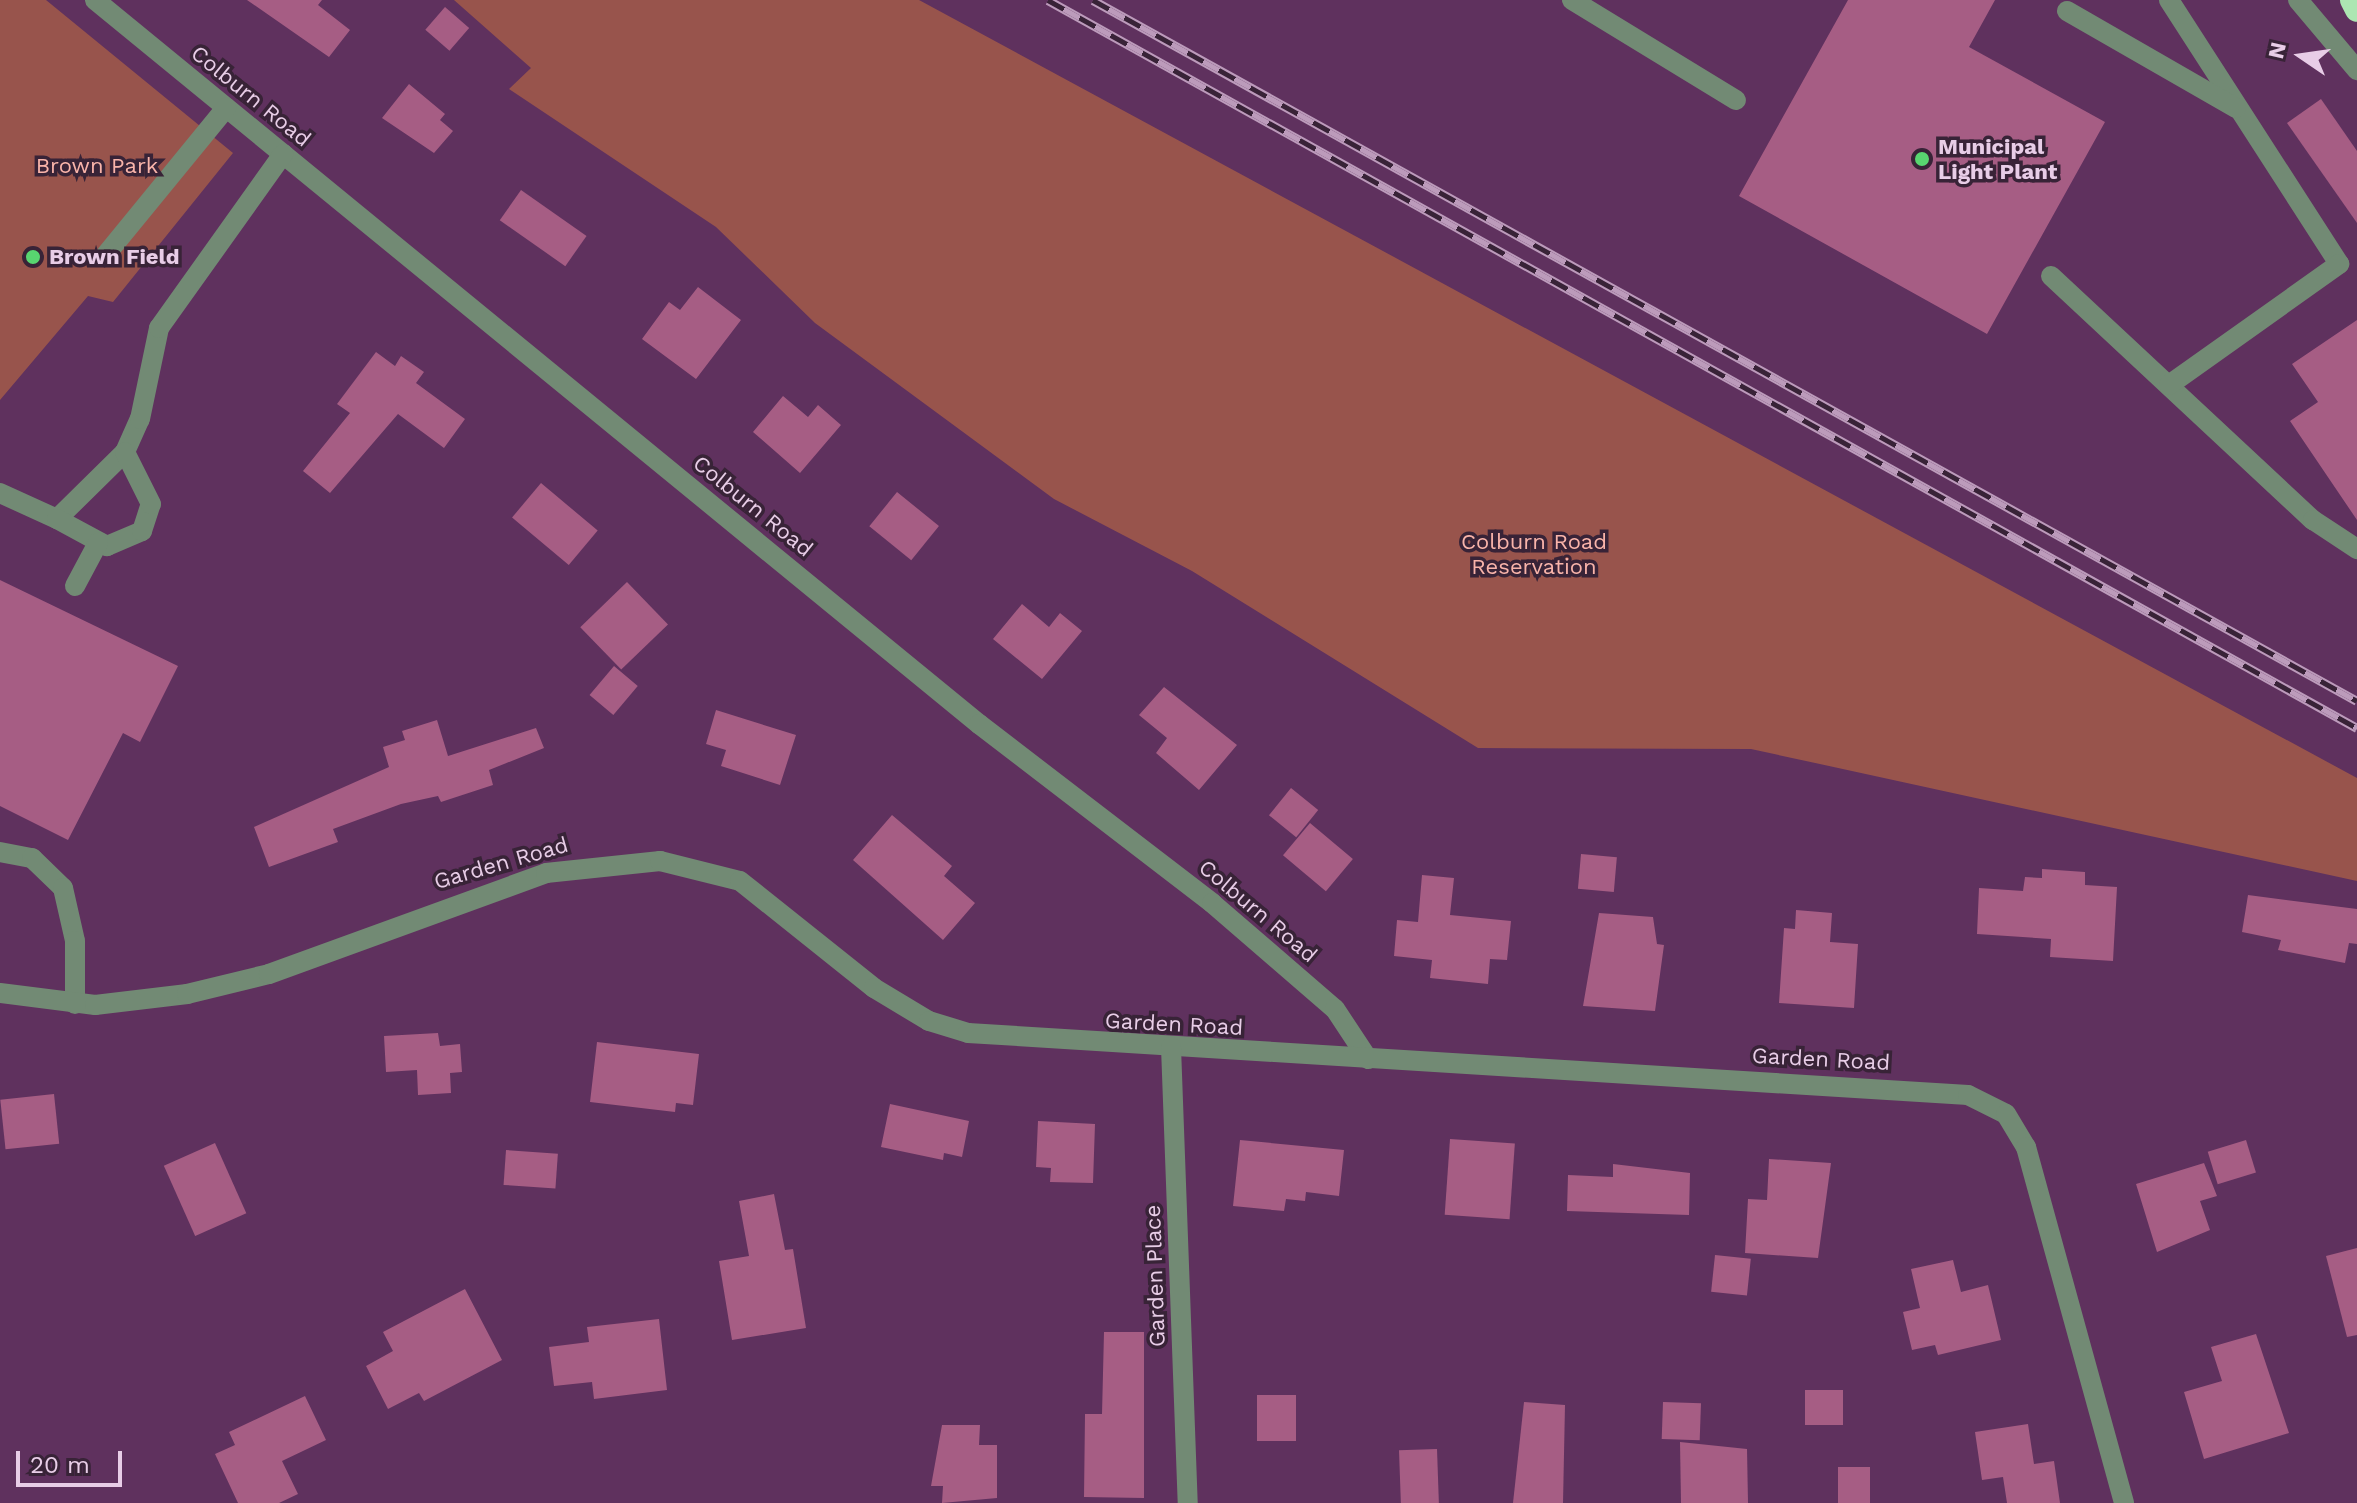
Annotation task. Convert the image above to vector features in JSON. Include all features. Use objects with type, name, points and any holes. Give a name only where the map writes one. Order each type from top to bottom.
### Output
[{"type":"highway","points":[[2352,0],[2357,10]]},
{"type":"street","name":"Colburn Road","points":[[95,0],[979,724],[1224,913],[1335,1009],[1368,1059]]},
{"type":"street","points":[[1572,0],[1736,100]]},
{"type":"street","points":[[2169,0],[2239,110],[2348,264],[2169,385]]},
{"type":"street","points":[[2298,0],[2357,70]]},
{"type":"street","points":[[2067,11],[2239,110]]},
{"type":"street","points":[[104,257],[226,108]]},
{"type":"street","points":[[57,519],[125,452],[140,419],[159,328],[283,154]]},
{"type":"street","points":[[2051,276],[2313,520],[2357,549]]},
{"type":"street","points":[[0,493],[57,519],[98,543],[134,538],[151,514],[125,452]]},
{"type":"street","points":[[75,586],[98,543]]},
{"type":"street","points":[[0,852],[32,858],[63,888],[75,941],[75,1004]]},
{"type":"street","name":"Garden Road","points":[[0,993],[75,1004],[137,1002],[240,983],[546,873],[660,861],[740,881],[874,988],[929,1021],[989,1037],[1938,1090],[1996,1106],[2026,1147],[2124,1503]]},
{"type":"street","name":"Garden Place","points":[[1171,1047],[1188,1503]]},
{"type":"green space","name":"Brown Park","points":[[0,0],[46,0],[233,153],[113,302],[88,296],[0,400]]},
{"type":"green space","name":"Colburn Road Reservation","points":[[454,0],[919,0],[2357,778],[2357,881],[1751,749],[1478,748],[1192,571],[1054,499],[815,323],[716,227],[509,89],[531,68]]},
{"type":"building","points":[[247,0],[322,0],[318,5],[350,30],[329,57]]},
{"type":"building","name":"Municipal Light Plant","points":[[1848,0],[1995,0],[1969,47],[2105,122],[1987,334],[1739,196]]},
{"type":"building","points":[[445,7],[469,28],[449,51],[425,30]]},
{"type":"building","points":[[409,84],[445,114],[440,120],[453,131],[434,153],[382,118]]},
{"type":"building","points":[[2321,99],[2357,151],[2357,223],[2287,123]]},
{"type":"building","points":[[521,190],[587,236],[565,266],[500,220]]},
{"type":"building","points":[[698,287],[741,320],[696,379],[642,339],[669,302],[680,310]]},
{"type":"building","points":[[2357,320],[2357,520],[2290,421],[2318,402],[2292,364]]},
{"type":"building","points":[[376,352],[395,366],[401,356],[424,372],[416,383],[465,419],[444,448],[398,414],[330,493],[303,471],[350,413],[337,404]]},
{"type":"building","points":[[783,396],[808,417],[818,405],[841,425],[800,473],[753,432]]},
{"type":"building","points":[[541,483],[598,531],[569,565],[512,517]]},
{"type":"building","points":[[897,492],[939,526],[911,560],[869,526]]},
{"type":"building","points":[[0,580],[178,666],[140,742],[123,733],[68,840],[0,806]]},
{"type":"building","points":[[627,582],[668,624],[621,670],[580,627]]},
{"type":"building","points":[[1022,604],[1049,627],[1060,613],[1082,631],[1042,679],[993,639]]},
{"type":"building","points":[[614,666],[638,686],[613,715],[590,695]]},
{"type":"building","points":[[1164,687],[1237,745],[1199,790],[1156,753],[1167,738],[1139,715]]},
{"type":"building","points":[[716,710],[796,735],[780,785],[721,766],[726,750],[706,744]]},
{"type":"building","points":[[437,720],[448,756],[536,728],[544,748],[489,770],[493,785],[441,802],[438,796],[401,804],[333,829],[338,842],[269,867],[254,827],[389,767],[383,747],[405,740],[402,731]]},
{"type":"building","points":[[1291,788],[1318,810],[1296,837],[1269,815]]},
{"type":"building","points":[[892,815],[952,866],[944,876],[975,903],[943,940],[853,860]]},
{"type":"building","points":[[1310,823],[1353,859],[1326,891],[1283,855]]},
{"type":"building","points":[[1581,854],[1617,857],[1614,892],[1578,889]]},
{"type":"building","points":[[2042,869],[2085,872],[2085,885],[2117,887],[2113,961],[2050,957],[2051,939],[1977,934],[1979,888],[2023,891],[2025,877],[2042,878]]},
{"type":"building","points":[[1422,875],[1454,878],[1450,915],[1511,921],[1507,960],[1490,959],[1488,984],[1430,978],[1432,960],[1394,956],[1397,920],[1418,922]]},
{"type":"building","points":[[2248,895],[2357,909],[2357,944],[2349,943],[2345,963],[2278,950],[2281,940],[2242,932]]},
{"type":"building","points":[[1796,910],[1832,913],[1830,942],[1858,944],[1854,1008],[1779,1003],[1784,928],[1795,929]]},
{"type":"building","points":[[1599,913],[1653,917],[1657,944],[1664,945],[1655,1011],[1583,1006]]},
{"type":"building","points":[[438,1033],[440,1046],[460,1044],[462,1072],[450,1073],[451,1093],[418,1095],[417,1070],[386,1072],[384,1036]]},
{"type":"building","points":[[597,1042],[699,1054],[693,1105],[676,1103],[675,1112],[590,1102]]},
{"type":"building","points":[[54,1094],[59,1144],[6,1149],[0,1100]]},
{"type":"building","points":[[890,1104],[969,1121],[962,1157],[944,1153],[943,1160],[881,1147]]},
{"type":"building","points":[[1038,1121],[1095,1124],[1093,1183],[1050,1182],[1051,1168],[1036,1167]]},
{"type":"building","points":[[1450,1139],[1515,1144],[1510,1219],[1445,1215]]},
{"type":"building","points":[[1240,1140],[1344,1150],[1339,1196],[1306,1192],[1305,1201],[1286,1199],[1284,1211],[1233,1206]]},
{"type":"building","points":[[2246,1140],[2256,1173],[2218,1184],[2208,1152]]},
{"type":"building","points":[[215,1143],[246,1213],[195,1236],[164,1166]]},
{"type":"building","points":[[506,1150],[558,1154],[555,1189],[504,1185]]},
{"type":"building","points":[[1769,1159],[1831,1163],[1818,1258],[1745,1253],[1748,1199],[1767,1200]]},
{"type":"building","points":[[2204,1163],[2217,1196],[2200,1201],[2210,1230],[2157,1252],[2136,1184]]},
{"type":"building","points":[[1613,1164],[1690,1173],[1689,1215],[1567,1211],[1568,1175],[1613,1177]]},
{"type":"building","points":[[774,1194],[785,1250],[793,1249],[806,1328],[732,1340],[719,1261],[749,1256],[739,1201]]},
{"type":"building","points":[[2357,1248],[2357,1335],[2347,1337],[2326,1256]]},
{"type":"building","points":[[1715,1255],[1751,1259],[1747,1296],[1711,1292]]},
{"type":"building","points":[[1953,1260],[1961,1292],[1988,1285],[2001,1340],[1938,1355],[1935,1345],[1912,1350],[1903,1312],[1920,1308],[1911,1269]]},
{"type":"building","points":[[465,1289],[502,1360],[424,1401],[419,1393],[388,1409],[366,1366],[393,1351],[383,1332]]},
{"type":"building","points":[[659,1319],[667,1390],[594,1399],[592,1382],[554,1386],[549,1347],[589,1342],[587,1327]]},
{"type":"building","points":[[1104,1332],[1144,1332],[1144,1498],[1084,1497],[1085,1414],[1102,1414]]},
{"type":"building","points":[[2256,1334],[2289,1433],[2204,1459],[2184,1392],[2222,1381],[2211,1347]]},
{"type":"building","points":[[1805,1390],[1843,1390],[1843,1425],[1805,1425]]},
{"type":"building","points":[[1257,1395],[1296,1395],[1296,1441],[1257,1441]]},
{"type":"building","points":[[305,1396],[326,1440],[282,1461],[298,1494],[279,1503],[238,1503],[215,1454],[235,1445],[229,1432]]},
{"type":"building","points":[[1524,1402],[1565,1405],[1563,1503],[1513,1503]]},
{"type":"building","points":[[1663,1402],[1701,1403],[1700,1440],[1662,1439]]},
{"type":"building","points":[[2028,1424],[2034,1464],[2054,1461],[2060,1503],[2007,1503],[2003,1477],[1982,1480],[1975,1432]]},
{"type":"building","points":[[942,1425],[980,1425],[979,1445],[997,1445],[997,1498],[942,1503],[943,1486],[931,1486]]},
{"type":"building","points":[[1680,1442],[1747,1449],[1748,1503],[1681,1503]]},
{"type":"building","points":[[1437,1449],[1439,1503],[1401,1503],[1399,1450]]},
{"type":"building","points":[[1838,1467],[1870,1467],[1870,1503],[1838,1503]]},
{"type":"railway","points":[[1048,0],[2357,728]]},
{"type":"railway","points":[[1093,0],[2357,701]]},
{"type":"place","name":"Municipal Light Plant","points":[[1922,159]]},
{"type":"place","name":"Brown Field","points":[[33,257]]}]
